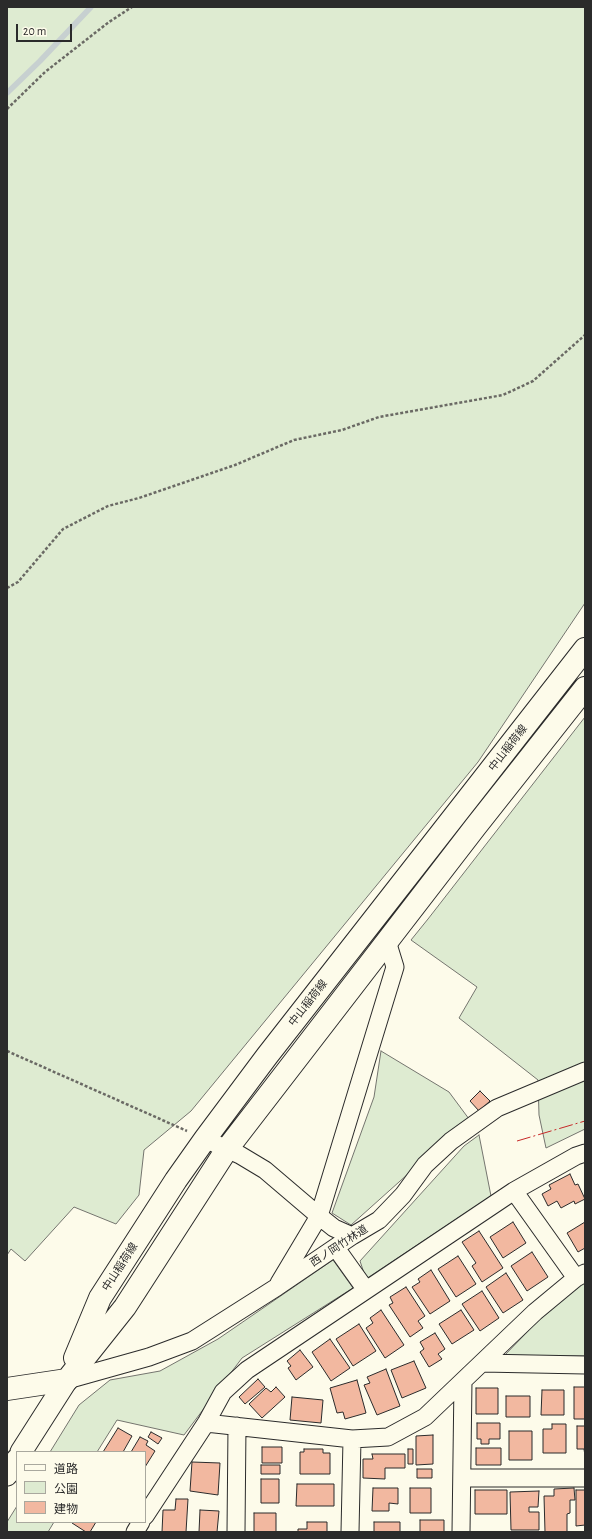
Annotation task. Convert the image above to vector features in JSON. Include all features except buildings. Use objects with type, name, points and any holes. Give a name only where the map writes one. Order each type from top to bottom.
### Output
[{"type":"main road","name":"中山稲荷線","points":[[67,1380],[100,1298],[176,1180],[205,1139],[271,1050],[585,649]]},
{"type":"main road","name":"中山稲荷線","points":[[67,1380],[125,1307],[227,1149],[387,941],[585,688]]},
{"type":"main road","points":[[7,1389],[67,1380]]},
{"type":"street","points":[[277,1287],[319,1216],[395,967],[387,941]]},
{"type":"street","name":"西ノ岡竹林道","points":[[67,1380],[149,1357],[192,1341],[277,1287],[352,1236],[379,1220],[403,1195],[425,1165],[451,1141],[497,1108],[585,1071]]},
{"type":"street","points":[[205,1139],[240,1155],[265,1170],[334,1228],[352,1236]]},
{"type":"street","points":[[146,1514],[206,1423],[223,1392],[247,1370],[514,1191],[576,1156],[585,1153]]},
{"type":"street","points":[[206,1423],[352,1439],[388,1437],[425,1417],[535,1312],[581,1276],[514,1191]]},
{"type":"street","points":[[336,1248],[366,1290]]},
{"type":"street","points":[[482,1363],[585,1365]]},
{"type":"street","points":[[22,1451],[67,1380]]},
{"type":"street","points":[[461,1532],[463,1381]]},
{"type":"street","points":[[236,1532],[237,1426]]},
{"type":"street","points":[[350,1532],[352,1439]]},
{"type":"street","points":[[7,1475],[16,1461]]},
{"type":"street","points":[[462,1478],[585,1478]]},
{"type":"street","points":[[135,1532],[140,1523]]},
{"type":"path","points":[[7,109],[45,72],[109,22],[132,7]]},
{"type":"path","points":[[7,588],[18,582],[63,529],[108,506],[139,498],[236,465],[294,440],[342,430],[379,417],[503,396],[533,381],[585,335]]},
{"type":"path","points":[[7,1051],[205,1139]]},
{"type":"green space","points":[[7,7],[585,7],[585,603],[478,762],[191,1111],[144,1150],[139,1195],[116,1224],[74,1207],[25,1261],[11,1249],[7,1255]]},
{"type":"green space","points":[[585,717],[585,1129],[546,1148],[539,1115],[538,1080],[459,1018],[477,987],[411,940]]},
{"type":"green space","points":[[381,1051],[449,1092],[472,1123],[428,1156],[351,1225],[332,1213],[374,1097]]},
{"type":"green space","points":[[479,1135],[491,1196],[366,1279],[360,1261],[464,1146]]},
{"type":"green space","points":[[333,1260],[353,1288],[242,1358],[184,1435],[117,1420],[98,1451],[51,1451],[79,1405],[110,1380],[160,1371],[218,1339]]},
{"type":"green space","points":[[585,1275],[585,1356],[504,1356],[580,1277]]},
{"type":"green space","points":[[16,1508],[16,1523],[53,1523],[48,1532],[7,1532],[7,1522]]},
{"type":"waterway","points":[[7,93],[40,61],[91,7]]},
{"type":"power","points":[[517,1141],[585,1121]]}]
